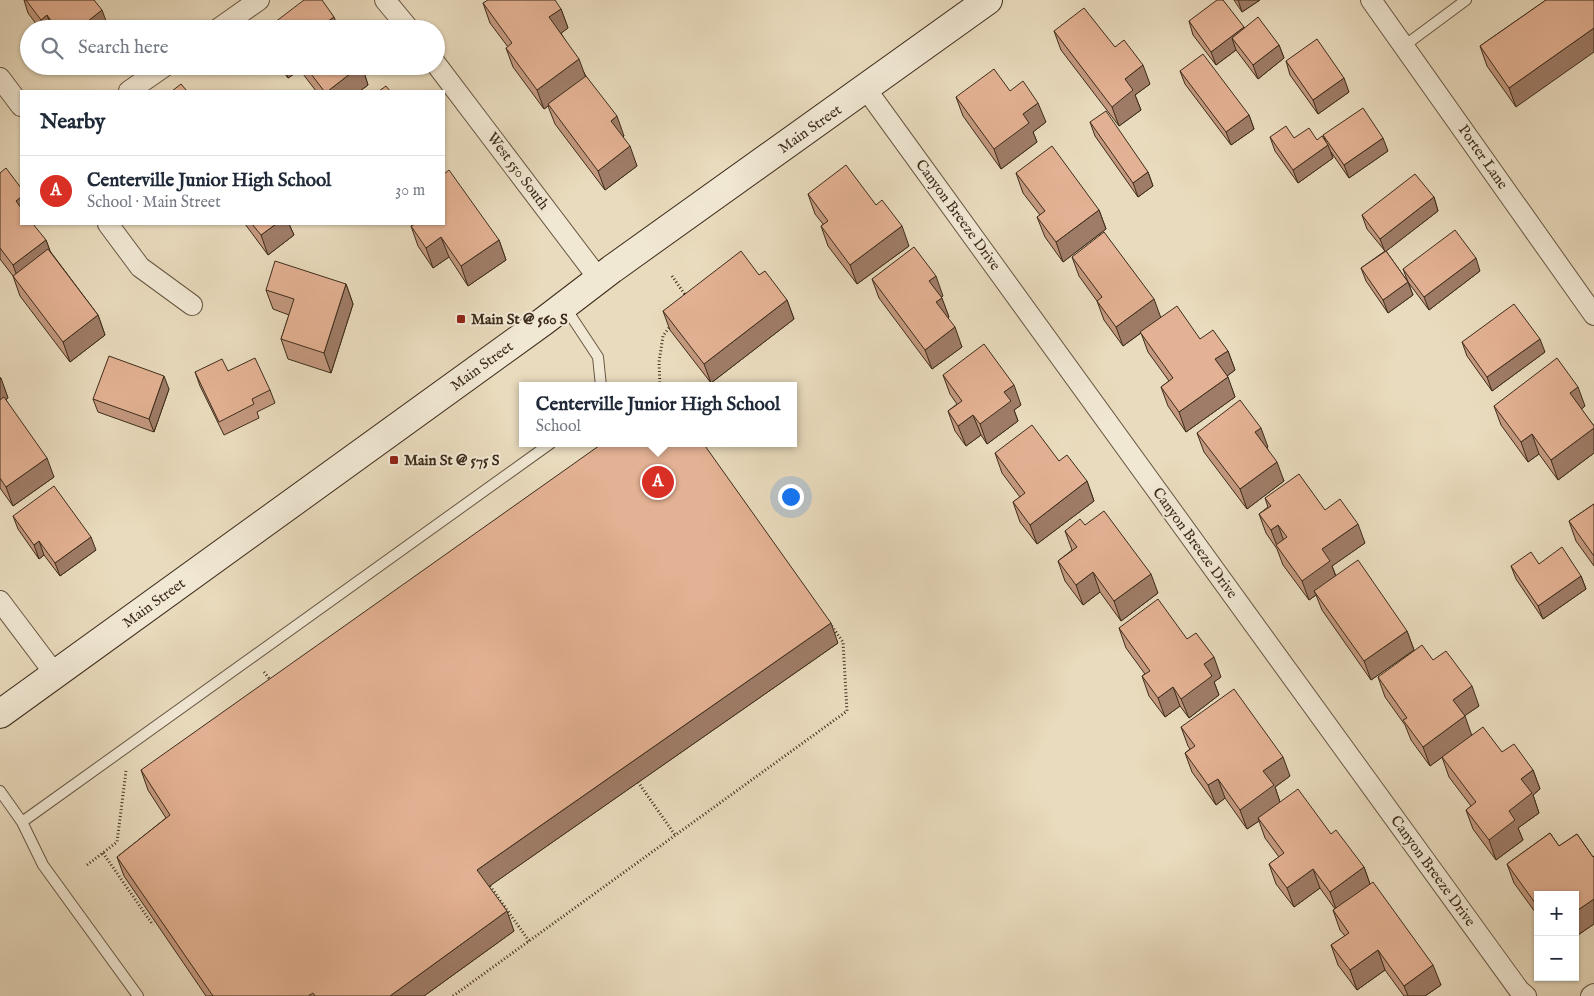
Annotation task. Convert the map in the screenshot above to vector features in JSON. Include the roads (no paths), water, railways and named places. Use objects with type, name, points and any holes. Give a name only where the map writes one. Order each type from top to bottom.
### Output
[{"type":"main road","name":"Main Street","points":[[0,714],[988,0]]},
{"type":"street","points":[[231,20],[259,0]]},
{"type":"street","points":[[385,0],[402,20]]},
{"type":"street","name":"Porter Lane","points":[[1371,0],[1594,315]]},
{"type":"street","points":[[130,90],[152,75]]},
{"type":"street","name":"West 550 South","points":[[444,75],[600,279]]},
{"type":"street","points":[[0,78],[20,105]]},
{"type":"street","name":"Canyon Breeze Drive","points":[[866,89],[1513,982],[1526,996]]},
{"type":"street","points":[[109,225],[140,267],[192,306]]},
{"type":"street","points":[[0,601],[55,674]]},
{"type":"lane","points":[[1404,46],[1466,0]]},
{"type":"lane","points":[[564,306],[598,357],[600,382]]},
{"type":"lane","points":[[22,822],[545,447]]},
{"type":"lane","points":[[0,791],[22,822],[44,865],[138,996]]},
{"type":"place","name":"Main St @ 560 S","points":[[461,319]]},
{"type":"place","name":"Main St @ 575 S","points":[[394,460]]},
{"type":"place","name":"Centerville Junior High School","points":[[658,482]]}]
